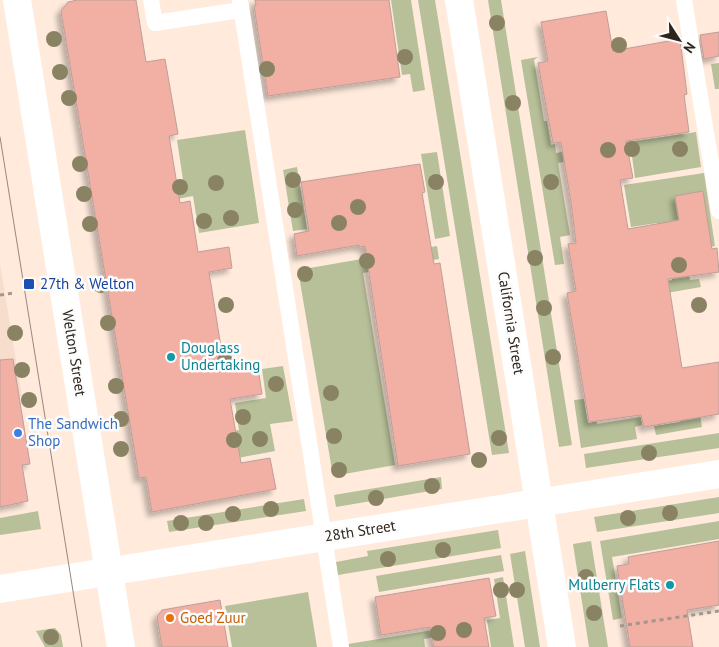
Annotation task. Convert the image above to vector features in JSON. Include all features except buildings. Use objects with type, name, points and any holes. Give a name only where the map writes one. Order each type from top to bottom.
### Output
[{"type":"street","name":"Welton Street","points":[[17,0],[121,647]]},
{"type":"street","name":"California Street","points":[[459,0],[562,647]]},
{"type":"street","name":"28th Street","points":[[0,589],[719,474]]},
{"type":"lane","points":[[151,0],[155,23],[240,5],[341,647]]},
{"type":"lane","points":[[689,1],[719,211]]},
{"type":"path","points":[[0,295],[14,293]]},
{"type":"path","points":[[620,626],[719,611]]},
{"type":"shaded area","points":[[0,264],[22,396],[0,400]]},
{"type":"green space","points":[[391,0],[411,0],[425,90],[413,92],[410,74],[402,75]]},
{"type":"green space","points":[[418,0],[435,0],[509,453],[492,455]]},
{"type":"green space","points":[[488,0],[501,0],[572,445],[559,447]]},
{"type":"green space","points":[[538,57],[534,60],[544,121],[547,121],[551,145],[555,144],[556,153],[627,141],[629,151],[558,163],[570,235],[560,237],[564,264],[555,265],[521,60]]},
{"type":"green space","points":[[719,63],[719,89],[715,89],[711,64]]},
{"type":"green space","points":[[245,130],[259,223],[199,233],[193,196],[177,199],[174,181],[183,180],[177,140]]},
{"type":"green space","points":[[696,132],[701,167],[635,178],[630,142]]},
{"type":"green space","points":[[437,152],[450,236],[435,239],[421,154]]},
{"type":"green space","points":[[297,167],[307,229],[293,231],[283,170]]},
{"type":"green space","points":[[704,173],[715,246],[685,251],[690,280],[699,279],[701,287],[661,294],[660,283],[672,280],[668,259],[662,260],[657,223],[631,227],[624,185]]},
{"type":"green space","points":[[437,246],[439,259],[363,273],[395,465],[333,476],[298,270]]},
{"type":"green space","points":[[283,366],[293,421],[270,424],[275,451],[217,462],[212,435],[239,430],[235,403],[266,398],[262,369]]},
{"type":"green space","points":[[697,396],[702,427],[656,435],[654,426],[680,422],[677,399]]},
{"type":"green space","points":[[584,399],[588,423],[597,421],[597,424],[641,417],[642,425],[635,427],[637,439],[581,448],[574,400]]},
{"type":"green space","points":[[719,433],[719,448],[586,468],[584,454]]},
{"type":"green space","points":[[441,477],[442,489],[336,507],[334,495]]},
{"type":"green space","points":[[719,497],[719,513],[597,532],[594,517]]},
{"type":"green space","points":[[304,499],[306,511],[169,532],[167,521]]},
{"type":"green space","points":[[38,511],[41,529],[0,535],[0,518]]},
{"type":"green space","points":[[719,521],[719,539],[612,557],[622,618],[613,620],[600,541]]},
{"type":"green space","points":[[498,530],[501,548],[338,575],[336,562],[368,556],[367,551]]},
{"type":"green space","points":[[591,541],[608,647],[589,647],[573,544]]},
{"type":"green space","points":[[525,551],[540,647],[525,647],[510,554]]},
{"type":"green space","points":[[501,555],[504,571],[379,592],[376,576]]},
{"type":"green space","points":[[503,577],[514,647],[491,647],[487,620],[500,618],[494,579]]},
{"type":"green space","points":[[308,592],[317,647],[232,647],[225,606]]},
{"type":"green space","points":[[482,622],[483,629],[424,639],[425,647],[348,647],[348,644]]},
{"type":"green space","points":[[55,628],[61,635],[63,647],[45,647],[36,631]]},
{"type":"tram line","points":[[0,137],[82,647]]},
{"type":"place","name":"27th & Welton","points":[[29,284]]},
{"type":"place","name":"Douglass Undertaking","points":[[171,357]]},
{"type":"place","name":"The Sandwich Shop","points":[[18,433]]},
{"type":"place","name":"Mulberry Flats","points":[[670,585]]},
{"type":"place","name":"Goed Zuur","points":[[170,618]]}]
